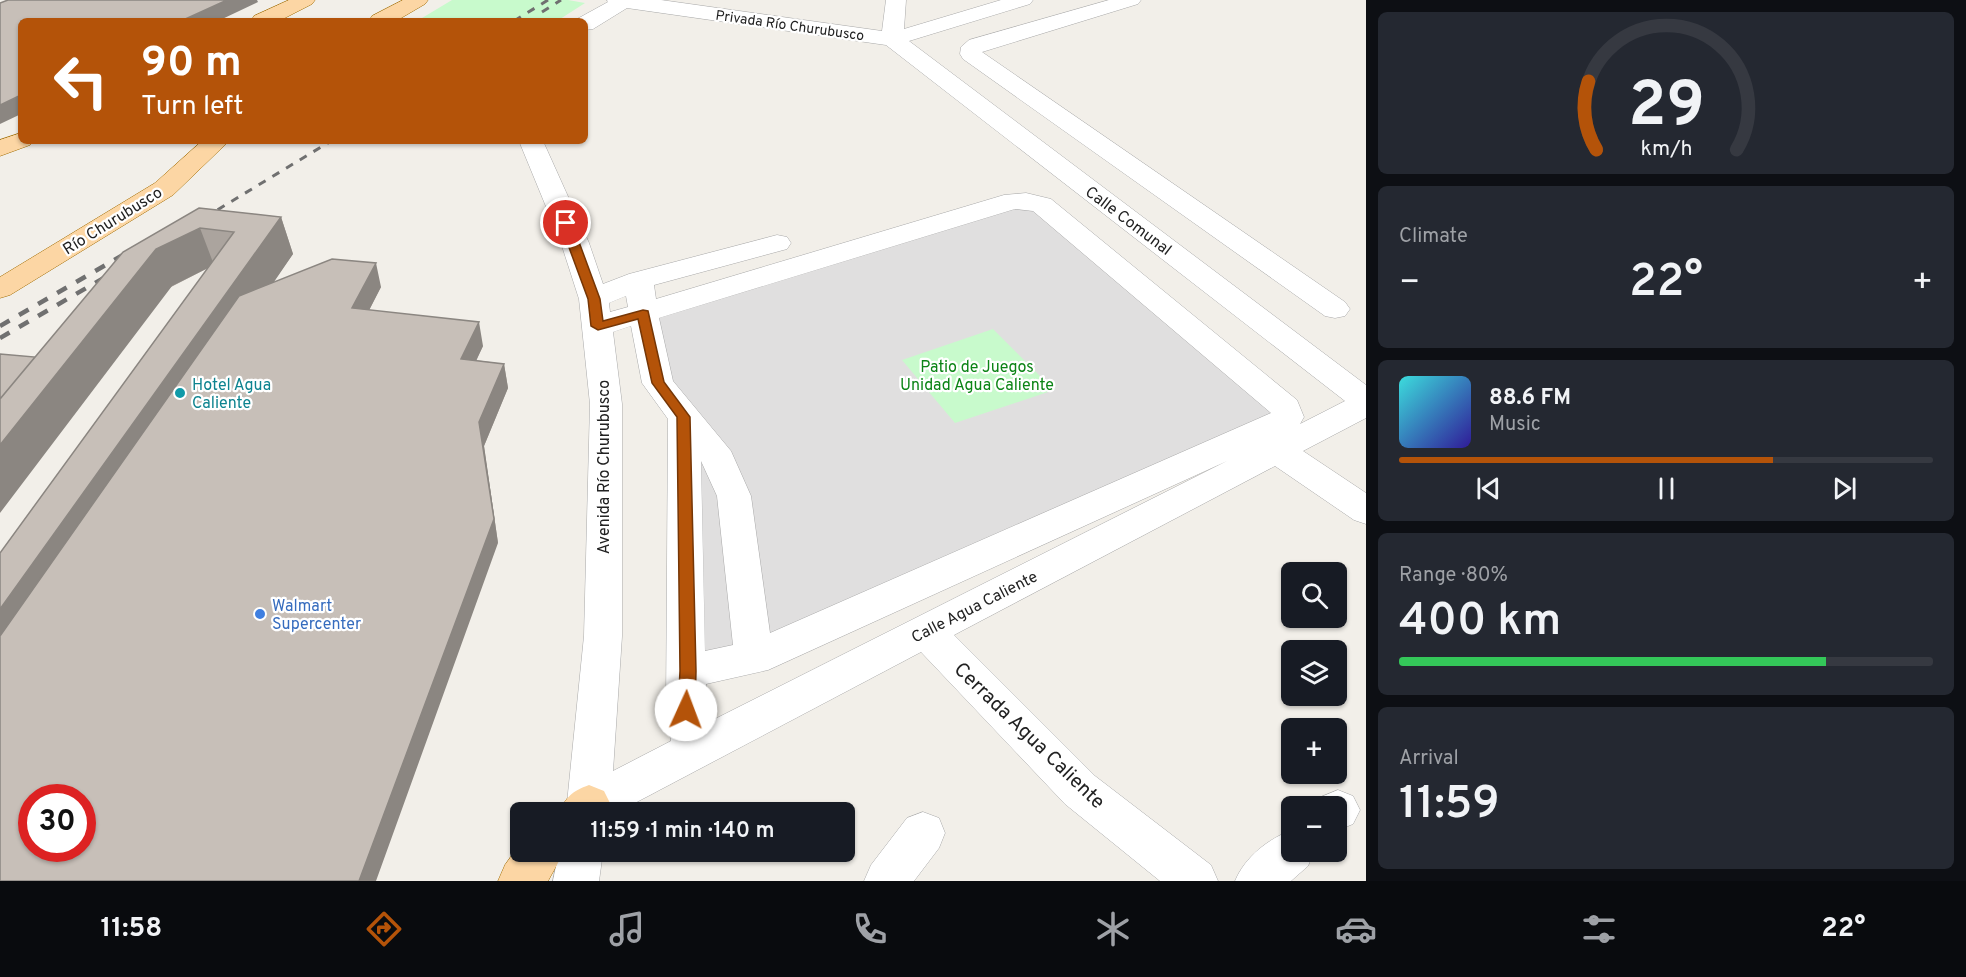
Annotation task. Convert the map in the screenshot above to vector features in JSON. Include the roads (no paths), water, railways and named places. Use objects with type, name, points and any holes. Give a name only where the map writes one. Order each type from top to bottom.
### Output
[{"type":"main road","points":[[268,18],[304,0]]},
{"type":"main road","points":[[385,18],[418,0]]},
{"type":"main road","points":[[0,149],[18,141]]},
{"type":"main road","name":"Río Churubusco","points":[[0,289],[164,189],[214,144]]},
{"type":"main road","points":[[521,881],[535,862]]},
{"type":"street","points":[[588,22],[622,0]]},
{"type":"street","name":"Privada Río Churubusco","points":[[622,0],[892,39]]},
{"type":"street","points":[[896,0],[892,39],[1023,0]]},
{"type":"street","points":[[1131,0],[972,47],[971,54],[1335,309]]},
{"type":"street","points":[[973,15],[1006,37]]},
{"type":"street","name":"Calle Comunal","points":[[892,39],[1366,402]]},
{"type":"street","name":"Avenida Río Churubusco","points":[[532,144],[575,243],[596,312],[606,404],[603,624],[587,802]]},
{"type":"street","points":[[596,312],[643,314],[1013,201],[1026,201],[1042,205],[1286,408],[1288,417],[1278,424],[754,658],[688,671]]},
{"type":"street","points":[[596,312],[639,280],[777,243]]},
{"type":"street","points":[[639,280],[643,314],[658,383],[719,460],[734,496],[754,658]]},
{"type":"street","name":"Calle Agua Caliente","points":[[601,802],[694,751],[1366,402]]},
{"type":"street","points":[[684,417],[688,671],[686,710],[694,751]]},
{"type":"street","points":[[1276,450],[1366,511]]},
{"type":"street","name":"Cerrada Agua Caliente","points":[[925,631],[1080,790],[1195,881]]},
{"type":"street","points":[[886,881],[923,833]]},
{"type":"street","points":[[1258,881],[1281,861]]},
{"type":"street","points":[[576,881],[579,862]]},
{"type":"railway","points":[[519,18],[548,0]]},
{"type":"railway","points":[[542,12],[561,0]]},
{"type":"railway","points":[[204,218],[326,144]]},
{"type":"railway","points":[[0,326],[135,248]]},
{"type":"railway","points":[[0,338],[114,272]]},
{"type":"place","name":"Hotel Agua Caliente","points":[[180,393]]},
{"type":"place","name":"Walmart Supercenter","points":[[260,614]]},
{"type":"park label","name":"Patio de Juegos Unidad Agua Caliente","points":[[977,375]]}]
